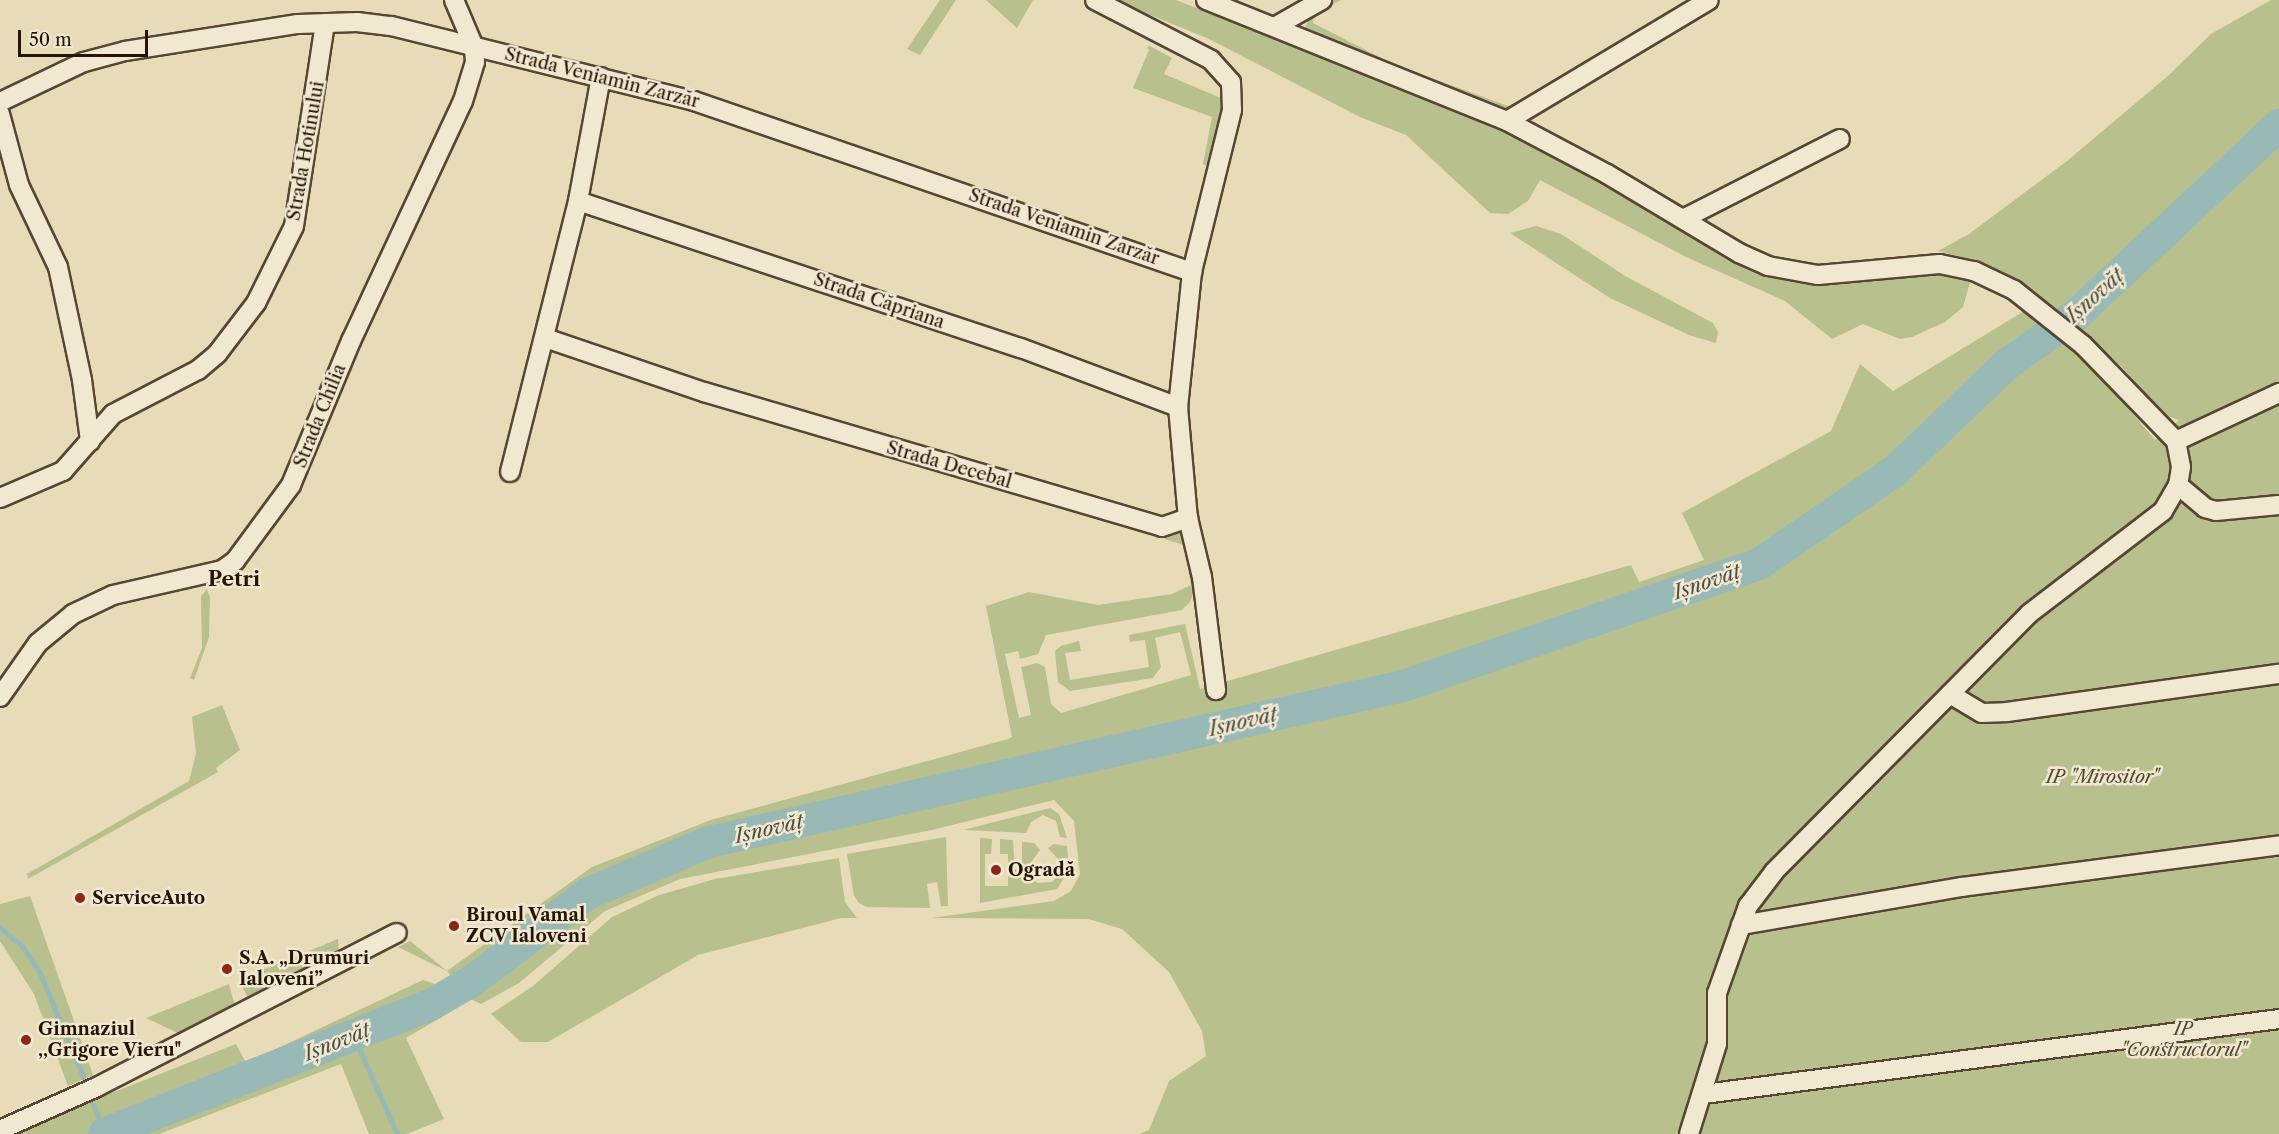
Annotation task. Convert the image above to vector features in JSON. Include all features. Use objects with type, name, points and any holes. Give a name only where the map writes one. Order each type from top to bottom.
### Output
[{"type":"street","name":"Strada Chilia","points":[[0,697],[38,643],[73,614],[113,595],[222,570],[235,561],[291,485],[351,341],[463,101],[475,62],[474,46],[454,0]]},
{"type":"street","points":[[1095,0],[1211,60],[1231,82],[1232,110],[1192,272],[1178,407],[1188,518],[1202,577],[1216,690]]},
{"type":"street","points":[[1206,0],[1276,26],[1383,74],[1507,121],[1683,219],[1739,253],[1794,273],[1818,275],[1940,264],[1974,272],[2014,290],[2083,345],[2176,441],[2181,467],[2178,485],[2163,511],[2029,614],[1774,872],[1748,906],[1717,993],[1717,1044],[1704,1094],[1689,1134]]},
{"type":"street","points":[[1276,26],[1322,0]]},
{"type":"street","points":[[1507,121],[1709,0]]},
{"type":"street","name":"Strada Veniamin Zarzăr","points":[[0,102],[84,62],[125,51],[326,23],[391,26],[694,101],[1192,272]]},
{"type":"street","name":"Strada Hotinului","points":[[0,498],[63,471],[113,414],[198,370],[217,354],[256,303],[294,226],[326,23]]},
{"type":"street","points":[[510,472],[578,201],[601,77]]},
{"type":"street","points":[[0,114],[19,185],[58,267],[78,357],[90,441]]},
{"type":"street","points":[[1683,219],[1840,139]]},
{"type":"street","name":"Strada Căpriana","points":[[578,201],[1021,348],[1178,407]]},
{"type":"street","name":"Strada Decebal","points":[[545,338],[704,392],[1150,524],[1172,526],[1188,518]]},
{"type":"street","points":[[2176,441],[2279,393]]},
{"type":"street","points":[[2178,485],[2205,508],[2216,511],[2279,505]]},
{"type":"street","points":[[1950,694],[1982,713],[2007,712],[2279,674]]},
{"type":"street","points":[[1741,925],[1962,887],[2279,845]]},
{"type":"street","points":[[0,1130],[97,1087],[397,933]]},
{"type":"street","points":[[1704,1094],[2279,1019]]},
{"type":"green space","points":[[940,0],[956,0],[920,55],[907,49]]},
{"type":"green space","points":[[986,0],[1033,0],[1017,28]]},
{"type":"green space","points":[[1114,0],[1176,0],[1472,115],[1548,149],[1763,272],[1820,286],[1877,276],[1942,272],[1971,279],[1963,307],[1945,322],[1912,337],[1900,339],[1863,324],[1832,339],[1785,301],[1686,257],[1540,180],[1528,201],[1508,214],[1490,213],[1406,135],[1360,117],[1209,39]]},
{"type":"green space","points":[[1333,0],[1341,0],[1314,14],[1313,23],[1393,64],[1511,107],[1531,96],[1529,103],[1514,111],[1502,111],[1340,49],[1305,28],[1312,11]]},
{"type":"green space","points":[[2271,0],[2279,0],[2279,1134],[1139,1134],[1149,1130],[1169,1081],[1206,1056],[1202,1031],[1169,972],[1122,929],[1088,919],[932,918],[1054,901],[1071,891],[1080,874],[1074,821],[1054,800],[932,830],[680,879],[605,911],[519,983],[481,1004],[468,998],[447,971],[592,867],[711,820],[1012,737],[986,606],[1029,592],[1098,605],[1172,594],[1191,585],[1184,545],[1164,539],[1179,533],[1185,538],[1196,587],[1190,602],[1182,610],[1046,635],[1038,654],[1020,659],[1018,651],[1005,654],[1019,718],[1031,715],[1021,667],[1037,663],[1045,667],[1051,704],[1061,713],[1191,675],[1180,632],[1155,638],[1161,667],[1153,678],[1070,691],[1058,682],[1055,651],[1061,646],[1079,641],[1081,651],[1065,653],[1070,680],[1149,667],[1145,640],[1130,642],[1129,635],[1185,624],[1200,689],[1631,565],[1639,582],[1704,560],[1682,513],[1831,431],[1860,364],[1893,391],[2029,308],[2081,353],[2155,440],[2179,420],[2164,415],[2120,365],[2016,281],[1987,264],[1938,251],[1969,234],[2067,161],[2169,75],[2211,34]]},
{"type":"green space","points":[[1150,46],[1172,58],[1164,74],[1221,98],[1223,111],[1214,169],[1203,164],[1212,117],[1133,88],[1149,50],[1147,47]]},
{"type":"green space","points":[[1536,226],[1561,234],[1627,277],[1713,323],[1718,332],[1716,343],[1689,335],[1610,298],[1510,233]]},
{"type":"green space","points":[[207,589],[210,598],[209,637],[194,680],[190,678],[202,648],[201,596]]},
{"type":"green space","points":[[222,705],[240,750],[216,768],[218,772],[28,879],[27,874],[189,781],[196,753],[192,717]]},
{"type":"green space","points":[[1050,808],[1059,814],[1067,838],[1060,837],[1056,821],[1043,815],[1031,822],[1026,833],[963,830]]},
{"type":"green space","points":[[946,837],[948,906],[941,906],[937,882],[927,884],[930,908],[866,907],[854,896],[847,854]]},
{"type":"green space","points":[[980,838],[992,839],[991,854],[985,854],[985,886],[1008,886],[1008,854],[1000,854],[1000,839],[1013,840],[1015,870],[1022,869],[1022,842],[1034,843],[1040,850],[1029,865],[1028,873],[1037,883],[1052,882],[1059,875],[1059,860],[1048,848],[1054,844],[1067,846],[1069,870],[1057,889],[980,903]]},
{"type":"green space","points":[[839,858],[845,902],[857,918],[841,918],[698,955],[548,1042],[521,1042],[491,1014],[533,986],[612,917],[659,895],[715,879]]},
{"type":"green space","points":[[30,896],[93,1075],[68,1086],[34,994],[0,941],[0,904]]},
{"type":"green space","points":[[338,939],[339,954],[249,1000],[239,980]]},
{"type":"green space","points":[[410,941],[447,971],[398,947]]},
{"type":"green space","points":[[423,980],[441,986],[457,1008],[406,1038],[444,1119],[407,1134],[369,1134],[341,1064],[159,1134],[8,1134],[236,1044],[246,1063]]},
{"type":"green space","points":[[229,984],[235,1006],[180,1034],[146,1018]]},
{"type":"waterway","name":"Ișnovăț","points":[[104,1134],[432,1004],[472,981],[587,894],[709,842],[1403,686],[1759,564],[1895,471],[2006,365],[2076,315],[2279,125]]},
{"type":"waterway","points":[[0,928],[22,946],[40,973],[83,1077]]},
{"type":"waterway","points":[[353,1035],[397,1134]]},
{"type":"waterway","points":[[93,1104],[105,1133]]},
{"type":"place","name":"Ogradă","points":[[996,870]]},
{"type":"place","name":"ServiceAuto","points":[[80,898]]},
{"type":"place","name":"Biroul Vamal ZCV Ialoveni","points":[[454,926]]},
{"type":"place","name":"S.A. „Drumuri Ialoveni”","points":[[227,969]]},
{"type":"place","name":"Gimnaziul ,,Grigore Vieru\"","points":[[26,1040]]},
{"type":"district","name":"Petri","points":[[234,579]]},
{"type":"park label","name":"IP \"Mirositor\"","points":[[2102,777]]},
{"type":"park label","name":"IP \"Constructorul\"","points":[[2183,1040]]}]
